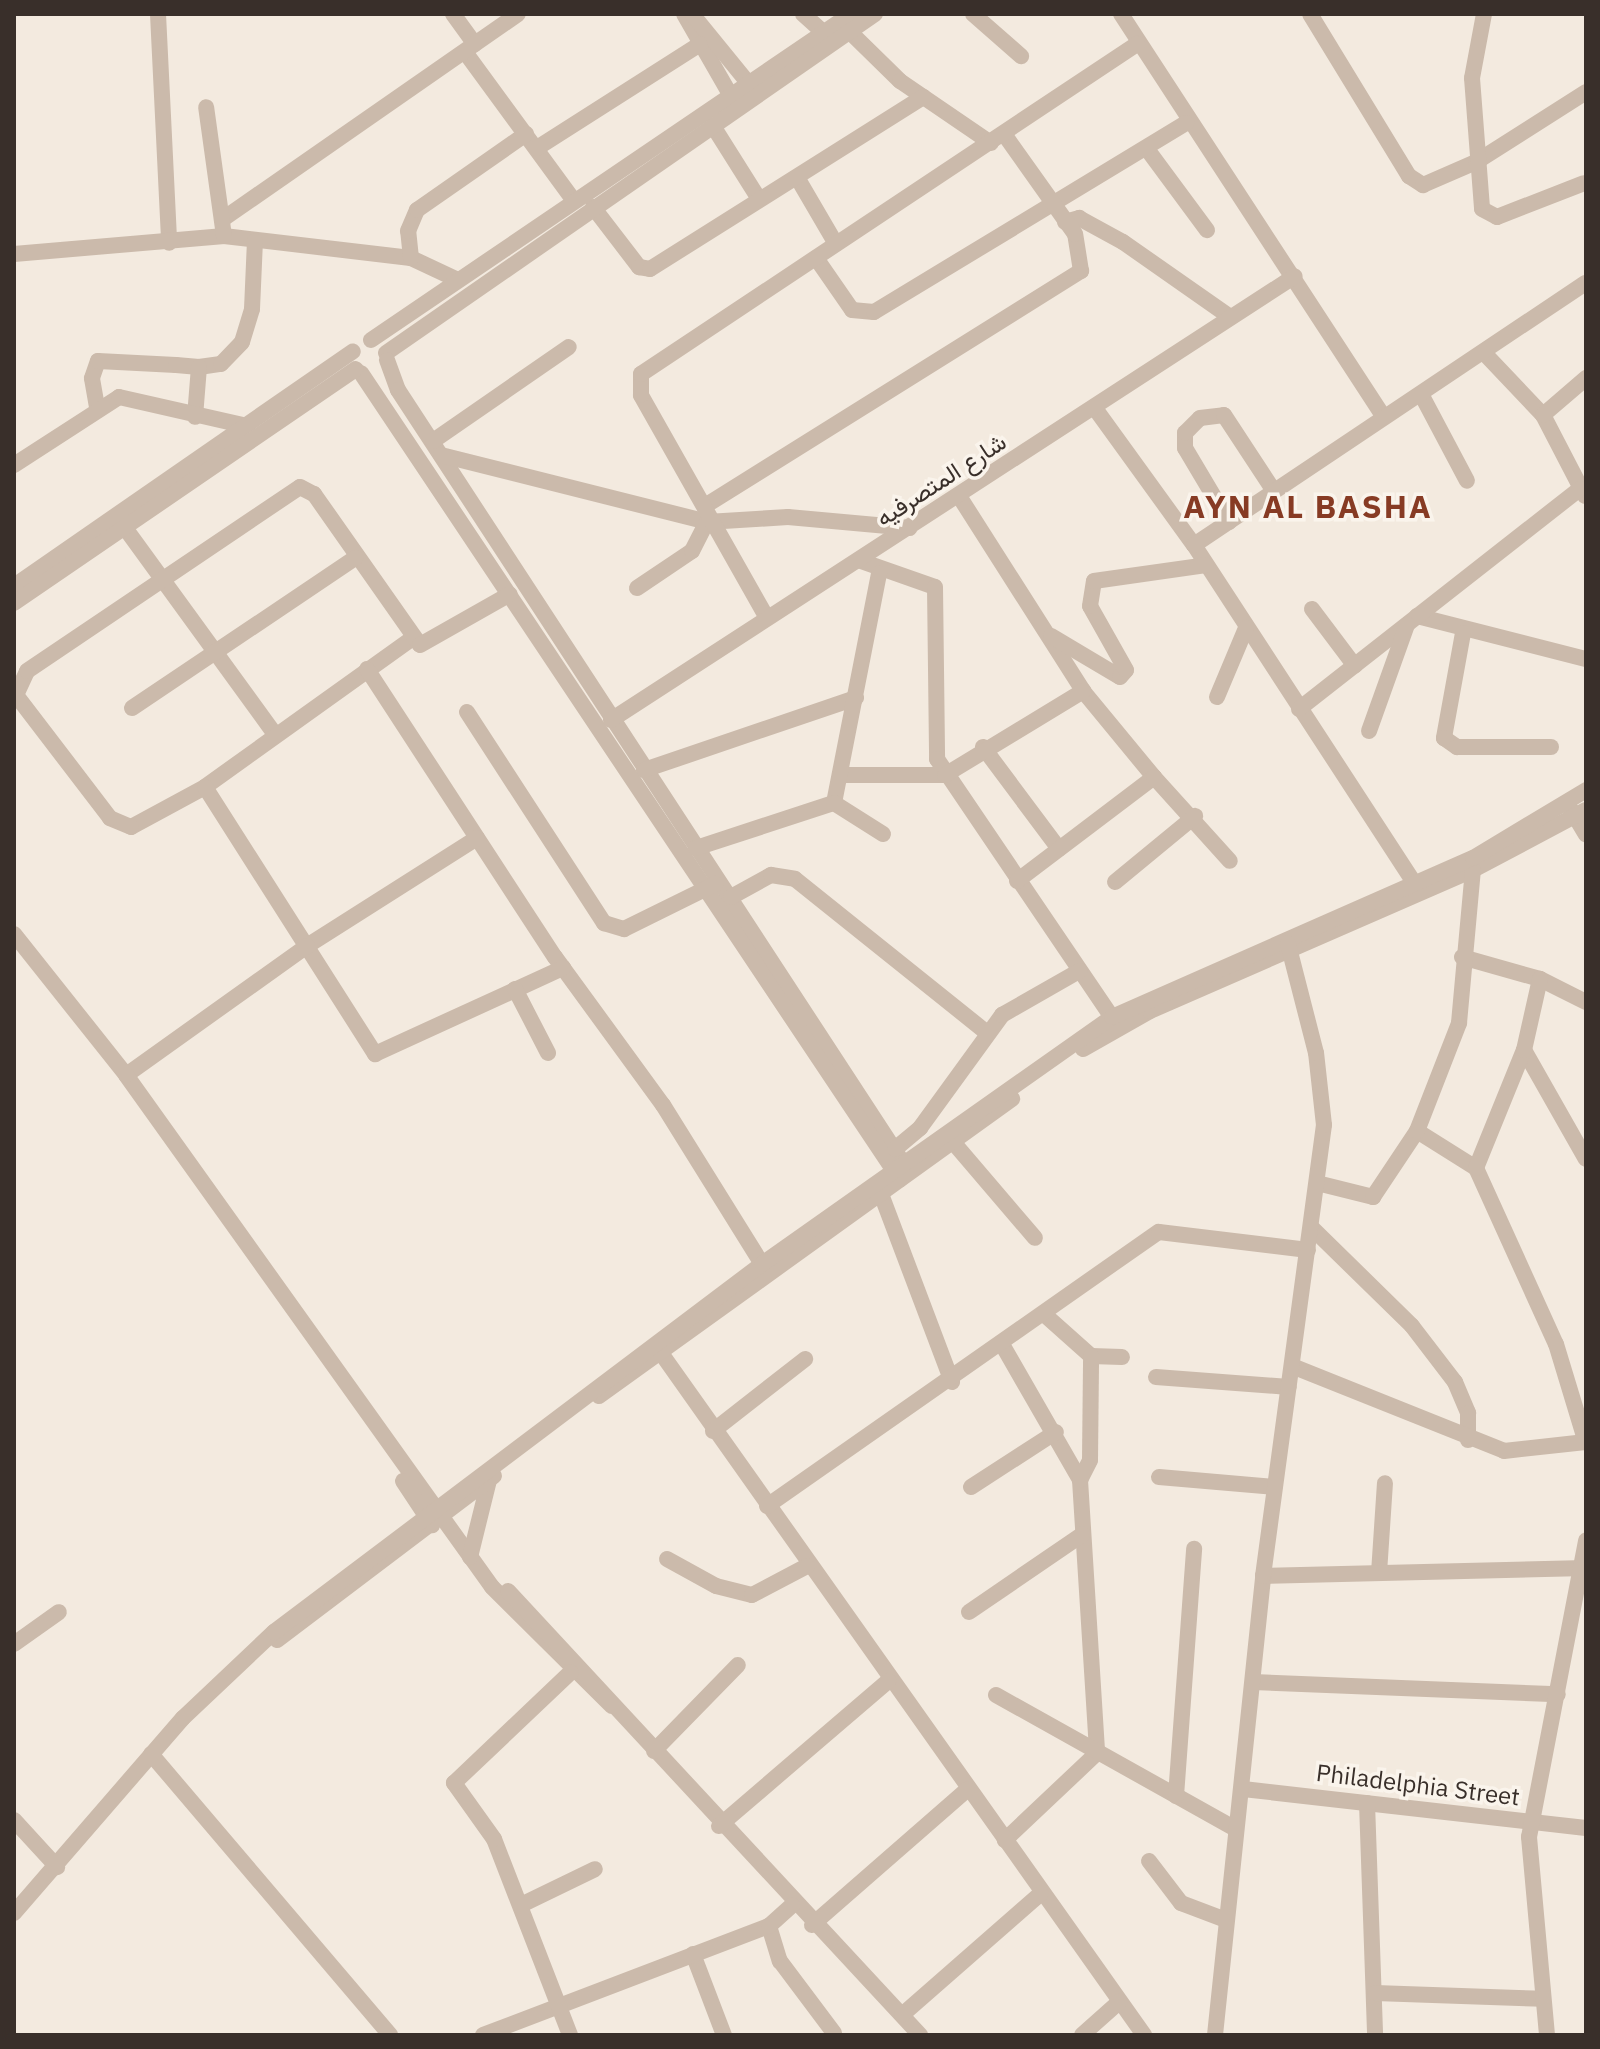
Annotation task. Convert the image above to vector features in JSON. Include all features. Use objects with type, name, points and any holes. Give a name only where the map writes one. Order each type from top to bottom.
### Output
[{"type":"street","points":[[158,14],[169,243]]},
{"type":"street","points":[[453,14],[470,48],[572,198]]},
{"type":"street","points":[[14,254],[169,243],[224,227],[518,14]]},
{"type":"street","points":[[684,14],[733,101]]},
{"type":"street","points":[[692,14],[752,89]]},
{"type":"street","points":[[803,14],[824,33]]},
{"type":"street","points":[[752,89],[851,14]]},
{"type":"street","points":[[14,603],[242,425],[371,340],[572,198],[850,32],[875,14]]},
{"type":"street","points":[[973,14],[1021,56]]},
{"type":"street","points":[[1121,14],[1186,123],[1295,276],[1384,417]]},
{"type":"street","points":[[1310,14],[1415,182],[1430,185],[1476,162],[1586,92]]},
{"type":"street","points":[[1484,14],[1472,78],[1476,162],[1482,209],[1491,217],[1584,183]]},
{"type":"street","points":[[708,504],[1066,286],[1084,257],[1065,222],[998,139],[923,97],[850,32]]},
{"type":"street","points":[[537,148],[700,44]]},
{"type":"street","points":[[637,588],[692,551],[707,522],[708,504],[641,395],[641,374],[1137,44]]},
{"type":"street","points":[[593,207],[643,270],[759,199],[798,179],[923,97]]},
{"type":"street","points":[[14,586],[359,371],[380,371],[386,357],[593,207],[713,126],[733,101]]},
{"type":"street","points":[[206,107],[224,227]]},
{"type":"street","points":[[816,258],[852,310],[874,312],[1049,203],[1147,149],[1186,123]]},
{"type":"street","points":[[713,126],[759,199]]},
{"type":"street","points":[[411,258],[408,231],[421,206],[526,134]]},
{"type":"street","points":[[1147,149],[1207,230]]},
{"type":"street","points":[[798,179],[836,244]]},
{"type":"street","points":[[1065,222],[1079,218],[1123,242],[1230,317]]},
{"type":"street","points":[[224,227],[255,241],[411,258],[456,279]]},
{"type":"street","points":[[97,407],[92,378],[98,361],[199,367],[221,364],[242,342],[252,309],[255,241]]},
{"type":"street","name":"شارع المتصرفيه","points":[[611,720],[861,561],[1295,276]]},
{"type":"street","points":[[1194,545],[1384,417],[1486,355],[1586,283]]},
{"type":"street","points":[[371,340],[386,357],[437,448],[696,848],[712,885],[731,897],[901,1167]]},
{"type":"street","points":[[437,448],[569,347]]},
{"type":"street","points":[[353,351],[359,371],[712,885],[901,1167]]},
{"type":"street","points":[[1299,709],[1583,493],[1543,415],[1486,355]]},
{"type":"street","points":[[195,417],[199,367]]},
{"type":"street","points":[[1543,415],[1586,378]]},
{"type":"street","points":[[1421,394],[1467,481]]},
{"type":"street","points":[[14,465],[97,407],[119,397],[195,417],[242,425]]},
{"type":"street","points":[[1094,407],[1194,545],[1415,884]]},
{"type":"street","points":[[1229,522],[1185,448],[1185,433],[1200,418],[1224,415],[1274,491]]},
{"type":"street","points":[[437,448],[707,522],[788,517],[910,528]]},
{"type":"street","points":[[410,640],[274,733],[205,787],[138,824],[116,823],[16,695],[27,671],[160,576],[300,487],[314,494],[410,640],[429,645],[510,594]]},
{"type":"street","points":[[959,496],[1083,691],[1154,777],[1195,816],[1230,861]]},
{"type":"street","points":[[120,520],[274,733]]},
{"type":"street","points":[[707,522],[767,618]]},
{"type":"street","points":[[132,708],[355,558]]},
{"type":"street","points":[[861,561],[879,573],[935,587],[933,743],[945,775],[1112,1017]]},
{"type":"street","points":[[1050,635],[1120,677],[1126,670],[1090,606],[1094,581],[1206,565]]},
{"type":"street","points":[[834,803],[879,573]]},
{"type":"street","points":[[1312,609],[1355,666]]},
{"type":"street","points":[[1412,621],[1586,659]]},
{"type":"street","points":[[1369,731],[1412,621]]},
{"type":"street","points":[[1217,697],[1246,628]]},
{"type":"street","points":[[1463,633],[1444,738],[1457,747],[1551,747]]},
{"type":"street","points":[[367,669],[563,968],[663,1105],[762,1264]]},
{"type":"street","points":[[840,775],[945,775],[983,747],[1083,691]]},
{"type":"street","points":[[644,770],[856,698]]},
{"type":"street","points":[[467,712],[604,923],[624,929],[712,885]]},
{"type":"street","points":[[983,747],[1059,849]]},
{"type":"street","points":[[1017,881],[1154,777]]},
{"type":"street","points":[[205,787],[375,1054],[563,968]]},
{"type":"street","points":[[696,848],[834,803]]},
{"type":"street","points":[[834,803],[883,834]]},
{"type":"street","points":[[901,1167],[953,1142],[1120,1027],[1580,805]]},
{"type":"street","points":[[1580,805],[1586,835]]},
{"type":"street","points":[[14,1913],[57,1867],[151,1754],[251,1655],[434,1518],[762,1264],[1112,1017],[1473,870],[1580,805]]},
{"type":"street","points":[[1115,882],[1195,816]]},
{"type":"street","points":[[126,1075],[307,946],[477,838]]},
{"type":"street","points":[[1317,1183],[1373,1197],[1417,1131],[1459,1023],[1462,957],[1473,870]]},
{"type":"street","points":[[731,897],[771,875],[795,879],[985,1031]]},
{"type":"street","points":[[14,934],[126,1075],[434,1518],[571,1672],[612,1706],[792,1905],[920,2035]]},
{"type":"street","points":[[1215,2035],[1234,1828],[1243,1789],[1263,1576],[1317,1183],[1323,1101],[1288,946]]},
{"type":"street","points":[[1462,957],[1540,979],[1586,1002]]},
{"type":"street","points":[[434,1518],[881,1194],[901,1167],[920,1128],[985,1031],[1033,991],[1079,971]]},
{"type":"street","points":[[1476,1168],[1524,1050],[1540,979]]},
{"type":"street","points":[[515,989],[548,1053]]},
{"type":"street","points":[[1524,1050],[1586,1159]]},
{"type":"street","points":[[1292,1366],[1468,1440],[1525,1452],[1586,1443],[1556,1344],[1476,1168],[1417,1131]]},
{"type":"street","points":[[953,1142],[1035,1238]]},
{"type":"street","points":[[881,1194],[952,1382]]},
{"type":"street","points":[[1311,1227],[1412,1326],[1455,1382],[1468,1413],[1468,1440]]},
{"type":"street","points":[[767,1506],[952,1382],[1159,1232],[1308,1250]]},
{"type":"street","points":[[1045,1315],[1091,1356],[1122,1357]]},
{"type":"street","points":[[1003,1346],[1056,1432],[1080,1480],[1097,1753]]},
{"type":"street","points":[[661,1353],[888,1681],[1144,2035]]},
{"type":"street","points":[[1080,1480],[1090,1460],[1091,1356]]},
{"type":"street","points":[[713,1431],[805,1359]]},
{"type":"street","points":[[1156,1377],[1289,1387]]},
{"type":"street","points":[[971,1487],[1056,1432]]},
{"type":"street","points":[[1159,1477],[1275,1487]]},
{"type":"street","points":[[470,1557],[489,1480]]},
{"type":"street","points":[[1379,1573],[1385,1483]]},
{"type":"street","points":[[969,1612],[1083,1534]]},
{"type":"street","points":[[1547,2035],[1529,1845],[1536,1823],[1584,1568],[1586,1540]]},
{"type":"street","points":[[1176,1796],[1194,1549]]},
{"type":"street","points":[[667,1559],[716,1586],[752,1595],[807,1566]]},
{"type":"street","points":[[1263,1576],[1584,1568]]},
{"type":"street","points":[[482,1571],[594,1678],[612,1706]]},
{"type":"street","points":[[14,1644],[59,1612]]},
{"type":"street","points":[[654,1751],[738,1665]]},
{"type":"street","points":[[570,2035],[494,1839],[454,1780],[571,1672]]},
{"type":"street","points":[[719,1826],[888,1681]]},
{"type":"street","points":[[1253,1682],[1558,1694]]},
{"type":"street","points":[[996,1695],[1234,1828]]},
{"type":"street","points":[[1005,1840],[1097,1753]]},
{"type":"street","points":[[151,1754],[390,2035]]},
{"type":"street","name":"Philadelphia Street","points":[[1243,1789],[1586,1828]]},
{"type":"street","points":[[812,1925],[967,1790]]},
{"type":"street","points":[[1367,1803],[1375,2035]]},
{"type":"street","points":[[14,1820],[57,1867]]},
{"type":"street","points":[[1149,1861],[1181,1903],[1226,1920]]},
{"type":"street","points":[[521,1905],[595,1869]]},
{"type":"street","points":[[902,2015],[1040,1894]]},
{"type":"street","points":[[483,2035],[769,1926],[792,1905]]},
{"type":"street","points":[[769,1926],[780,1961],[834,2033]]},
{"type":"street","points":[[693,1954],[724,2035]]},
{"type":"street","points":[[1375,1993],[1543,1999]]},
{"type":"street","points":[[1082,2035],[1119,2002]]},
{"type":"district","name":"AYN AL BASHA","points":[[1308,506]]}]
